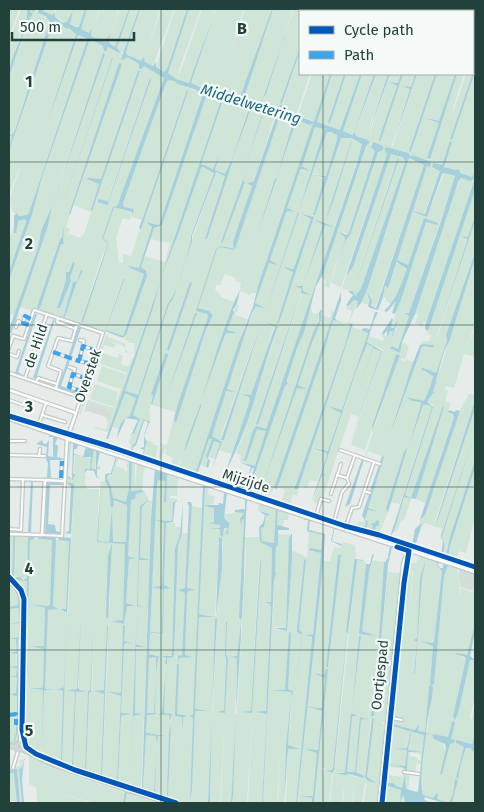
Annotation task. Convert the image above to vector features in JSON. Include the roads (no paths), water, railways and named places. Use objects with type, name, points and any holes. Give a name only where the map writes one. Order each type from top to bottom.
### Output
[{"type":"main road","points":[[9,580],[20,591],[22,602],[19,746],[30,754],[54,765],[169,803]]},
{"type":"street","points":[[9,335],[24,339],[34,310],[47,314]]},
{"type":"street","name":"Overstek","points":[[47,314],[103,333],[68,436],[65,479]]},
{"type":"street","name":"de Hild","points":[[25,378],[47,314]]},
{"type":"street","points":[[20,315],[31,319]]},
{"type":"street","points":[[22,323],[25,316]]},
{"type":"street","points":[[58,318],[56,322],[76,329]]},
{"type":"street","points":[[16,327],[18,321],[29,325]]},
{"type":"street","points":[[56,388],[62,371],[48,366],[58,339],[71,342],[78,324]]},
{"type":"street","points":[[9,348],[13,336]]},
{"type":"street","points":[[80,340],[84,341],[79,360],[92,364]]},
{"type":"street","points":[[83,346],[97,351]]},
{"type":"street","points":[[9,354],[17,357],[19,351]]},
{"type":"street","points":[[53,352],[68,357]]},
{"type":"street","points":[[68,367],[75,369],[69,387],[83,392]]},
{"type":"street","points":[[9,373],[81,397]]},
{"type":"street","points":[[73,374],[87,378]]},
{"type":"street","points":[[36,382],[38,378],[57,384]]},
{"type":"street","points":[[9,390],[76,413]]},
{"type":"street","points":[[9,400],[26,406],[28,397]]},
{"type":"street","points":[[39,424],[46,403]]},
{"type":"street","points":[[42,415],[65,422]]},
{"type":"street","points":[[9,418],[68,436],[179,475],[334,525],[352,529],[475,572]]},
{"type":"street","name":"Mijzijde","points":[[9,418],[39,424],[68,436],[316,516],[334,525],[346,526],[475,567]]},
{"type":"street","points":[[9,441],[25,442]]},
{"type":"street","points":[[40,449],[40,456]]},
{"type":"street","points":[[340,450],[380,464]]},
{"type":"street","points":[[334,525],[342,492],[349,484],[347,478],[355,455]]},
{"type":"street","points":[[9,456],[45,456]]},
{"type":"street","points":[[61,478],[62,461]]},
{"type":"street","points":[[346,526],[352,508],[359,507],[374,462]]},
{"type":"street","points":[[331,494],[341,464]]},
{"type":"street","points":[[337,475],[347,478]]},
{"type":"street","points":[[9,479],[63,481],[65,479],[62,536],[9,534]]},
{"type":"street","points":[[9,529],[21,530],[23,479]]},
{"type":"street","points":[[42,535],[45,480]]},
{"type":"street","points":[[364,491],[370,493]]},
{"type":"street","points":[[316,516],[321,499],[329,501]]},
{"type":"street","name":"Oortjespad","points":[[378,803],[403,563],[408,550]]},
{"type":"street","points":[[382,769],[386,770],[393,704]]},
{"type":"street","name":"Oortjespad","points":[[387,715],[402,720]]},
{"type":"street","points":[[13,768],[19,746]]},
{"type":"street","points":[[404,772],[420,774]]},
{"type":"water","points":[[27,9],[36,9],[27,23],[9,77],[12,60],[25,26]]},
{"type":"water","points":[[38,9],[44,9],[43,11],[52,15],[55,14],[55,17],[63,23],[67,22],[73,10],[70,24],[79,27],[85,9],[87,9],[81,29],[89,33],[92,29],[91,36],[106,42],[110,34],[109,43],[115,47],[130,9],[117,48],[121,54],[108,47],[104,51],[103,46],[90,39],[42,177],[32,215],[9,280],[9,272],[26,222],[25,219],[18,221],[16,233],[14,233],[14,216],[17,213],[19,216],[29,213],[87,40],[78,35],[48,121],[76,34],[70,29],[65,28],[62,24],[55,21],[53,23],[9,151],[12,137],[9,134],[12,135],[15,130],[50,21],[38,13]]},
{"type":"water","points":[[139,9],[126,52],[127,55],[141,61],[144,58],[145,62],[153,66],[156,62],[156,67],[164,72],[167,69],[187,9],[189,9],[168,73],[176,79],[189,83],[216,9],[191,83],[213,93],[206,97],[162,225],[154,228],[141,267],[146,271],[147,276],[126,335],[123,338],[105,331],[125,274],[106,330],[123,336],[144,274],[128,266],[139,268],[152,227],[146,222],[158,225],[160,223],[203,94],[177,84],[175,81],[168,80],[166,83],[123,203],[124,207],[134,209],[132,217],[132,212],[114,207],[103,239],[108,243],[102,239],[113,207],[118,205],[164,78],[144,66],[139,69],[139,64],[127,57],[123,60],[121,59]]},
{"type":"water","name":"Middelwetering","points":[[273,9],[244,98],[252,101],[254,97],[253,101],[255,103],[260,103],[262,100],[262,105],[277,109],[282,105],[281,110],[314,122],[330,75],[332,75],[317,122],[340,130],[360,75],[362,75],[343,131],[352,135],[355,132],[356,136],[370,142],[366,146],[323,274],[316,286],[304,332],[287,380],[287,383],[293,385],[287,384],[285,386],[248,493],[254,468],[252,468],[243,492],[251,467],[239,462],[255,466],[266,431],[257,429],[246,461],[244,461],[253,430],[256,426],[266,429],[362,144],[351,138],[341,138],[315,215],[313,215],[324,180],[323,177],[314,175],[326,176],[337,140],[337,135],[327,132],[299,210],[323,133],[323,129],[315,127],[302,166],[310,171],[300,170],[287,208],[296,212],[288,211],[286,213],[270,260],[278,265],[269,263],[255,303],[264,308],[256,306],[251,315],[227,389],[235,392],[226,391],[212,436],[222,442],[212,469],[220,443],[214,441],[208,458],[210,461],[208,468],[206,466],[208,460],[206,456],[212,439],[209,439],[197,475],[195,474],[239,342],[253,307],[258,286],[313,123],[310,125],[285,116],[279,118],[235,249],[233,250],[221,247],[217,249],[198,308],[209,311],[213,315],[205,332],[176,423],[174,420],[178,403],[208,317],[207,314],[196,311],[216,249],[221,246],[234,249],[233,242],[252,186],[247,183],[254,181],[276,117],[275,114],[254,107],[223,101],[201,164],[213,169],[219,156],[215,170],[225,174],[231,161],[232,163],[207,239],[205,239],[225,176],[216,172],[192,236],[185,262],[191,236],[214,173],[203,167],[201,168],[160,280],[221,100],[214,96],[214,93],[240,97]]},
{"type":"water","points":[[281,47],[266,94],[263,98]]},
{"type":"water","points":[[299,50],[282,104],[280,103]]},
{"type":"water","points":[[103,53],[105,54],[53,204]]},
{"type":"water","points":[[112,58],[113,58],[61,210]]},
{"type":"water","points":[[119,63],[122,64],[70,215],[69,214]]},
{"type":"water","points":[[138,71],[140,71],[92,211],[99,184],[87,178],[101,179]]},
{"type":"water","points":[[344,75],[346,75],[330,123],[328,122]]},
{"type":"water","points":[[374,75],[376,75],[355,131]]},
{"type":"water","points":[[388,75],[390,75],[367,137]]},
{"type":"water","points":[[401,75],[403,75],[380,142],[379,139],[397,86],[390,82],[398,83]]},
{"type":"water","points":[[415,75],[417,75],[392,146],[410,89],[402,86],[411,87]]},
{"type":"water","points":[[435,75],[437,75],[411,152],[409,151]]},
{"type":"water","points":[[455,75],[457,75],[430,159],[427,158],[439,123],[425,118],[439,121]]},
{"type":"water","points":[[472,75],[474,75],[452,140],[450,139]]},
{"type":"water","points":[[150,78],[108,203],[111,206],[98,202],[98,199],[108,201]]},
{"type":"water","points":[[188,91],[141,229],[139,228]]},
{"type":"water","points":[[249,108],[251,108],[232,160],[232,159]]},
{"type":"water","points":[[263,112],[264,112],[241,178]]},
{"type":"water","points":[[295,122],[295,125],[277,176],[293,123]]},
{"type":"water","points":[[450,141],[452,142],[444,167],[459,169],[460,173],[472,177],[473,174],[474,179],[470,181],[461,178],[458,182],[415,314],[402,342],[400,353],[390,348],[392,346],[398,349],[409,316],[405,313],[409,313],[455,176],[442,174],[427,217],[413,211],[425,214],[440,171],[432,167],[433,163],[442,165]]},
{"type":"water","points":[[351,142],[333,202],[325,221]]},
{"type":"water","points":[[373,142],[384,147],[383,150],[378,152],[350,235],[346,240],[329,286],[345,241],[345,237],[338,232],[347,235],[349,232],[375,151],[371,147]]},
{"type":"water","points":[[386,147],[408,153],[411,157],[412,155],[429,161],[430,167],[427,166],[388,288],[385,286],[378,310],[368,306],[370,299],[368,297],[369,294],[372,300],[371,306],[376,308],[424,165],[409,158],[367,290],[356,309],[358,301],[354,300],[348,306],[346,305],[353,295],[348,291],[353,291],[355,296],[361,289],[405,163],[402,157],[391,154],[353,267],[346,276],[387,154],[384,149]]},
{"type":"water","points":[[398,158],[399,159],[354,289]]},
{"type":"water","points":[[277,178],[257,235],[275,179]]},
{"type":"water","points":[[475,178],[475,190],[428,331],[425,329],[426,323]]},
{"type":"water","points":[[243,180],[245,182],[222,244],[221,242]]},
{"type":"water","points":[[52,206],[48,226],[11,334],[9,329],[37,250],[42,229]]},
{"type":"water","points":[[298,212],[299,213],[263,319]]},
{"type":"water","points":[[301,214],[314,217],[279,323],[277,323],[293,272],[283,267],[294,268],[311,219]]},
{"type":"water","points":[[475,217],[437,335],[467,241],[467,239],[461,236],[468,237]]},
{"type":"water","points":[[424,218],[438,223],[438,225],[426,222],[395,314],[392,313],[396,301],[387,312],[384,311],[395,297],[407,269],[397,260],[408,265]]},
{"type":"water","points":[[315,220],[334,228],[325,225],[303,285],[323,225]]},
{"type":"water","points":[[64,226],[64,244],[61,244],[40,308],[38,309],[37,307],[62,237]]},
{"type":"water","points":[[108,243],[83,322],[81,322]]},
{"type":"water","points":[[475,253],[449,342],[442,359],[433,392],[435,393],[427,402],[433,407],[405,495],[411,498],[404,497],[394,531],[390,537],[432,407],[423,405],[409,446],[421,402],[412,401],[406,397],[424,401],[433,376],[421,369],[436,373],[447,341],[446,335]]},
{"type":"water","points":[[73,262],[75,263],[70,278],[71,281],[60,308],[57,308],[66,280],[66,272],[69,272]]},
{"type":"water","points":[[81,270],[83,271],[76,284],[65,317],[61,316],[64,315],[73,282],[77,281]]},
{"type":"water","points":[[160,282],[125,391],[138,395],[168,303],[177,286],[173,299],[169,304],[133,415],[140,419],[134,434],[132,433],[138,420],[126,418],[117,438],[120,425],[124,419],[127,417],[130,416],[136,398],[125,393],[108,439],[106,439]]},
{"type":"water","points":[[190,282],[192,283],[169,351],[167,350],[168,346]]},
{"type":"water","points":[[295,286],[303,286],[303,291],[311,295],[301,293],[258,425],[256,424],[302,289]]},
{"type":"water","points":[[240,290],[227,330],[235,333],[227,333],[225,335],[201,401],[219,344]]},
{"type":"water","points":[[341,292],[341,301],[335,318],[337,321],[333,320],[277,489],[274,488]]},
{"type":"water","points":[[322,309],[321,321],[298,385],[307,389],[297,388],[263,484],[314,330],[319,321],[319,312]]},
{"type":"water","points":[[375,312],[378,312],[367,342],[382,351],[348,450],[381,351],[373,348],[357,395],[373,347],[367,344],[356,371],[322,474],[327,476],[322,475],[311,503],[327,455],[314,448],[328,451],[341,413],[328,406],[342,410],[368,333],[361,330],[364,328],[370,329]]},
{"type":"water","points":[[195,313],[197,313],[169,390],[169,389]]},
{"type":"water","points":[[35,314],[37,314],[18,372],[23,375],[15,373]]},
{"type":"water","points":[[392,318],[391,328],[394,328],[398,321],[391,340],[393,331],[390,331],[387,337],[387,331],[383,335],[382,333]]},
{"type":"water","points":[[55,319],[36,379],[33,378],[53,320]]},
{"type":"water","points":[[262,320],[224,440],[221,440]]},
{"type":"water","points":[[265,322],[278,326],[238,447],[222,484],[217,482],[222,483],[250,400],[249,397],[241,394],[251,395],[275,327]]},
{"type":"water","points":[[349,323],[353,324],[298,489],[294,489],[345,345],[350,326]]},
{"type":"water","points":[[78,327],[81,328],[61,386],[81,392],[80,395],[58,388]]},
{"type":"water","points":[[420,345],[434,345],[433,348],[422,347],[390,435],[412,365]]},
{"type":"water","points":[[167,353],[168,355],[152,405],[153,396],[151,394]]},
{"type":"water","points":[[396,354],[400,355],[373,428],[372,427]]},
{"type":"water","points":[[475,400],[475,409],[436,522]]},
{"type":"water","points":[[201,403],[201,406],[184,455],[186,443]]},
{"type":"water","points":[[443,406],[416,499],[411,498]]},
{"type":"water","points":[[449,410],[460,411],[425,515],[420,520],[454,417],[453,414],[448,412]]},
{"type":"water","points":[[9,417],[40,426],[127,454],[126,456]]},
{"type":"water","points":[[143,420],[150,421],[144,436],[148,423],[144,421],[136,446],[134,446],[131,453],[133,445]]},
{"type":"water","points":[[44,431],[58,437],[55,444],[58,446],[57,457],[62,458],[62,460],[50,460],[51,478],[47,478],[47,447],[36,444],[42,440],[46,444],[49,440],[48,456],[53,457],[53,437],[49,437],[49,434]]},
{"type":"water","points":[[475,432],[442,537],[444,541],[444,546],[443,555],[441,556],[443,541],[441,536]]},
{"type":"water","points":[[144,436],[147,442],[143,456],[154,461],[142,457],[144,450],[140,448],[144,447]]},
{"type":"water","points":[[70,441],[94,448],[91,469],[96,469],[96,449],[100,451],[97,467],[102,468],[97,469],[97,476],[100,479],[96,477],[94,471],[87,470],[85,473],[85,469],[90,469],[91,457],[83,457],[86,447],[78,444],[77,449],[74,449],[74,454],[82,456],[74,455],[73,473],[76,476],[74,476],[73,480],[68,478],[68,476],[72,479],[73,442],[71,442],[68,473]]},
{"type":"water","points":[[408,447],[388,512],[386,508],[404,452]]},
{"type":"water","points":[[128,454],[265,501],[297,509],[462,563],[475,568],[475,571],[335,526],[332,541],[342,544],[341,546],[331,541],[334,527],[319,520],[127,456]]},
{"type":"water","points":[[116,456],[112,474],[108,475],[107,478],[113,498],[126,502],[129,488],[129,460],[132,461],[131,491],[142,490],[144,492],[136,494],[135,499],[131,500],[128,556],[136,558],[129,559],[126,603],[135,606],[127,606],[124,624],[110,621],[123,620],[125,544],[97,542],[101,481],[98,541],[109,542],[112,508],[113,542],[126,542],[127,505],[114,500],[113,507],[111,507],[109,489],[105,481],[105,474],[111,473]]},
{"type":"water","points":[[382,456],[384,457],[368,508],[378,512],[368,510],[365,519],[368,522],[366,530],[364,529],[366,523],[362,515]]},
{"type":"water","points":[[362,459],[364,459],[350,504],[345,507]]},
{"type":"water","points":[[475,460],[475,468],[448,557],[446,556],[450,537]]},
{"type":"water","points":[[155,468],[167,472],[167,474],[166,502],[164,502],[165,481],[158,480],[157,484],[149,654],[160,657],[158,658],[156,675],[156,657],[149,658],[147,713],[154,713],[156,676],[155,713],[157,714],[147,715],[146,733],[167,736],[158,736],[157,744],[156,736],[146,735],[143,789],[154,792],[157,746],[155,793],[167,796],[171,724],[168,797],[187,803],[81,770],[30,749],[23,728],[27,581],[13,579],[9,575],[12,576],[13,536],[15,536],[14,578],[20,577],[23,580],[27,578],[28,536],[35,537],[30,540],[25,725],[30,747],[61,760],[63,692],[62,690],[57,690],[64,687],[67,616],[62,761],[72,765],[75,692],[67,690],[77,689],[81,617],[78,688],[86,691],[76,692],[73,766],[85,770],[88,691],[90,690],[94,621],[92,691],[89,693],[86,770],[101,775],[104,694],[94,691],[104,690],[108,625],[102,776],[117,780],[121,696],[107,692],[121,692],[123,625],[125,626],[124,641],[133,644],[126,643],[124,645],[121,713],[131,714],[121,716],[118,780],[142,788],[151,519]]},
{"type":"water","points":[[31,481],[33,481],[31,532],[28,532]]},
{"type":"water","points":[[47,482],[63,483],[63,485],[50,485],[48,524],[55,525],[56,531],[60,532],[60,534],[45,533]]},
{"type":"water","points":[[66,483],[73,483],[74,486],[71,534],[64,533],[69,531],[71,486]]},
{"type":"water","points":[[203,485],[207,485],[205,488],[199,614],[214,617],[199,617],[195,709],[208,711],[195,711],[190,803],[193,718],[190,716],[193,715]]},
{"type":"water","points":[[218,489],[227,492],[224,518],[229,523],[228,534],[226,534],[228,528],[224,528],[223,537],[220,535],[220,529],[208,528],[220,528],[220,525],[207,523],[214,522],[214,508],[205,506],[223,504],[224,492]]},
{"type":"water","points":[[146,496],[148,501],[142,507],[140,557],[148,560],[139,560],[138,605],[147,608],[137,606],[140,507],[147,501]]},
{"type":"water","points":[[245,498],[253,501],[247,500],[241,621],[239,617],[244,520],[242,519],[241,525],[240,519],[244,513],[235,512],[235,510],[245,509]]},
{"type":"water","points":[[177,500],[173,522],[166,523],[164,585],[171,588],[164,589],[163,634],[151,633],[162,633],[163,589],[153,587],[162,586],[164,523],[156,520],[172,521],[173,503]]},
{"type":"water","points":[[187,502],[192,504],[187,588],[196,590],[188,591],[187,594],[185,655],[193,657],[179,658],[178,663],[178,656],[182,655],[185,593],[178,590],[185,588],[189,506]]},
{"type":"water","points":[[183,503],[182,533],[178,546],[174,653],[173,657],[167,658],[167,664],[165,664],[166,658],[162,656],[171,656],[172,654],[175,549],[180,533]]},
{"type":"water","points":[[276,508],[278,508],[277,525],[289,528],[289,530],[278,530],[278,545],[276,547],[276,573],[274,581],[263,803],[262,803],[267,714],[255,712],[266,711],[271,607],[270,604],[263,602],[271,602],[272,548],[260,540],[259,527],[263,523],[265,515],[259,511],[269,514],[269,516],[266,515],[264,527],[261,528],[262,541],[274,543]]},
{"type":"water","points":[[302,516],[310,519],[309,530],[325,534],[296,803],[312,639],[312,637],[305,635],[313,634],[321,553],[309,550],[311,548],[321,550],[323,535],[307,531],[308,520],[305,520]]},
{"type":"water","points":[[377,520],[379,521],[379,526],[376,526],[374,533],[367,530],[371,531],[373,526],[370,524],[375,523]]},
{"type":"water","points":[[422,523],[415,547],[412,546],[415,529]]},
{"type":"water","points":[[292,533],[287,631],[274,628],[286,628],[289,538]]},
{"type":"water","points":[[38,537],[56,537],[53,606],[58,609],[48,610],[45,687],[46,689],[56,689],[44,691],[42,751],[43,690],[29,688],[43,687],[44,649],[30,646],[44,646],[45,608],[30,604],[50,605],[52,540],[38,539]]},
{"type":"water","points":[[59,537],[71,538],[67,614],[60,609],[66,609],[69,541],[58,540]]},
{"type":"water","points":[[219,537],[222,539],[222,567],[216,617]]},
{"type":"water","points":[[111,544],[108,618],[106,617],[108,556]]},
{"type":"water","points":[[356,544],[355,559],[363,561],[357,560],[348,633],[346,632]]},
{"type":"water","points":[[390,545],[396,548],[392,547],[388,565],[374,716],[371,716],[384,563],[388,558]]},
{"type":"water","points":[[374,554],[369,572],[362,631],[377,636],[359,634],[366,564],[370,564]]},
{"type":"water","points":[[418,554],[439,561],[438,565],[440,568],[443,568],[443,563],[448,565],[444,576],[434,684],[432,685],[426,733],[429,734],[426,735],[422,780],[423,795],[433,798],[437,793],[437,799],[449,803],[425,797],[424,800],[433,803],[405,803],[404,796],[400,803],[401,790],[385,785],[385,783],[393,783],[402,788],[405,774],[406,789],[418,791],[424,735],[392,726],[393,719],[405,722],[393,720],[393,724],[414,730],[419,724],[418,731],[425,732],[429,686],[431,685],[433,646],[420,641],[434,642],[442,571],[438,567],[437,562]]},
{"type":"water","points":[[338,555],[341,555],[328,667],[326,667]]},
{"type":"water","points":[[305,559],[299,629],[302,635],[297,632],[297,629]]},
{"type":"water","points":[[260,560],[252,713],[239,712],[251,711]]},
{"type":"water","points":[[426,560],[422,578],[415,674],[417,642],[414,640],[417,638],[420,578]]},
{"type":"water","points":[[405,561],[392,684],[394,685],[392,686],[391,708],[388,714]]},
{"type":"water","points":[[9,582],[17,592],[20,600],[18,730],[15,741],[10,744],[14,741],[16,733],[17,716],[9,716],[17,715],[17,696],[9,695],[16,693],[17,678],[9,677],[16,676],[17,668],[9,667],[17,666],[17,654],[9,653],[17,651],[16,639],[9,639],[19,637],[19,623],[9,624],[19,622],[19,608],[9,609],[9,607],[18,605],[18,598]]},
{"type":"water","points":[[137,609],[136,644],[145,647],[136,647],[135,713],[143,714],[133,716],[130,783]]},
{"type":"water","points":[[215,619],[217,619],[212,712]]},
{"type":"water","points":[[227,622],[226,655],[228,658],[225,713],[217,712],[224,710]]},
{"type":"water","points":[[241,623],[236,714],[237,661],[236,658],[229,657],[237,656]]},
{"type":"water","points":[[475,624],[470,656],[475,660],[470,660],[455,720],[453,716],[466,659],[455,654],[467,655]]},
{"type":"water","points":[[289,632],[291,633],[288,689],[293,691],[292,696],[291,692],[271,690],[285,689]]},
{"type":"water","points":[[347,634],[334,771],[332,773],[327,770],[332,770],[333,768]]},
{"type":"water","points":[[359,636],[361,636],[352,711]]},
{"type":"water","points":[[177,664],[179,664],[177,714],[188,716],[183,717],[182,730],[182,717],[175,716]]},
{"type":"water","points":[[166,667],[164,713],[173,714],[170,721],[169,715],[158,715],[162,712]]},
{"type":"water","points":[[326,669],[328,669],[314,803],[312,803],[312,798],[299,796],[313,796],[317,753],[305,749],[318,750],[322,711],[308,707],[322,708],[325,678],[312,673],[324,675]]},
{"type":"water","points":[[291,698],[288,745],[300,749],[288,749],[284,803],[286,746]]},
{"type":"water","points":[[351,713],[359,716],[352,717],[348,772],[355,772],[360,717],[369,720],[363,719],[361,721],[356,772],[364,776],[363,778],[335,773],[345,772]]},
{"type":"water","points":[[236,715],[233,795],[231,803]]},
{"type":"water","points":[[212,716],[210,803],[208,803]]},
{"type":"water","points":[[372,718],[374,719],[367,777],[376,783],[368,781],[365,777]]},
{"type":"water","points":[[453,721],[455,723],[451,739],[455,740],[454,743],[450,744],[442,774],[440,774],[446,749],[445,744],[434,739],[432,735],[448,737]]},
{"type":"water","points":[[410,733],[408,750],[421,752],[408,752],[407,771],[402,767],[389,765],[405,766],[407,750],[395,749],[407,748]]},
{"type":"water","points":[[475,735],[475,749],[472,752],[471,748],[466,748],[458,779],[456,778],[464,747],[456,743],[456,740],[472,744]]},
{"type":"water","points":[[26,758],[24,760],[22,780],[24,803],[22,803],[19,769],[22,768],[24,759]]},
{"type":"water","points":[[29,759],[161,803],[127,793],[125,803],[123,803],[125,792]]},
{"type":"water","points":[[17,769],[20,803],[17,803],[14,773],[9,773],[9,770]]},
{"type":"water","points":[[455,779],[458,780],[452,803],[449,803],[453,794]]}]
